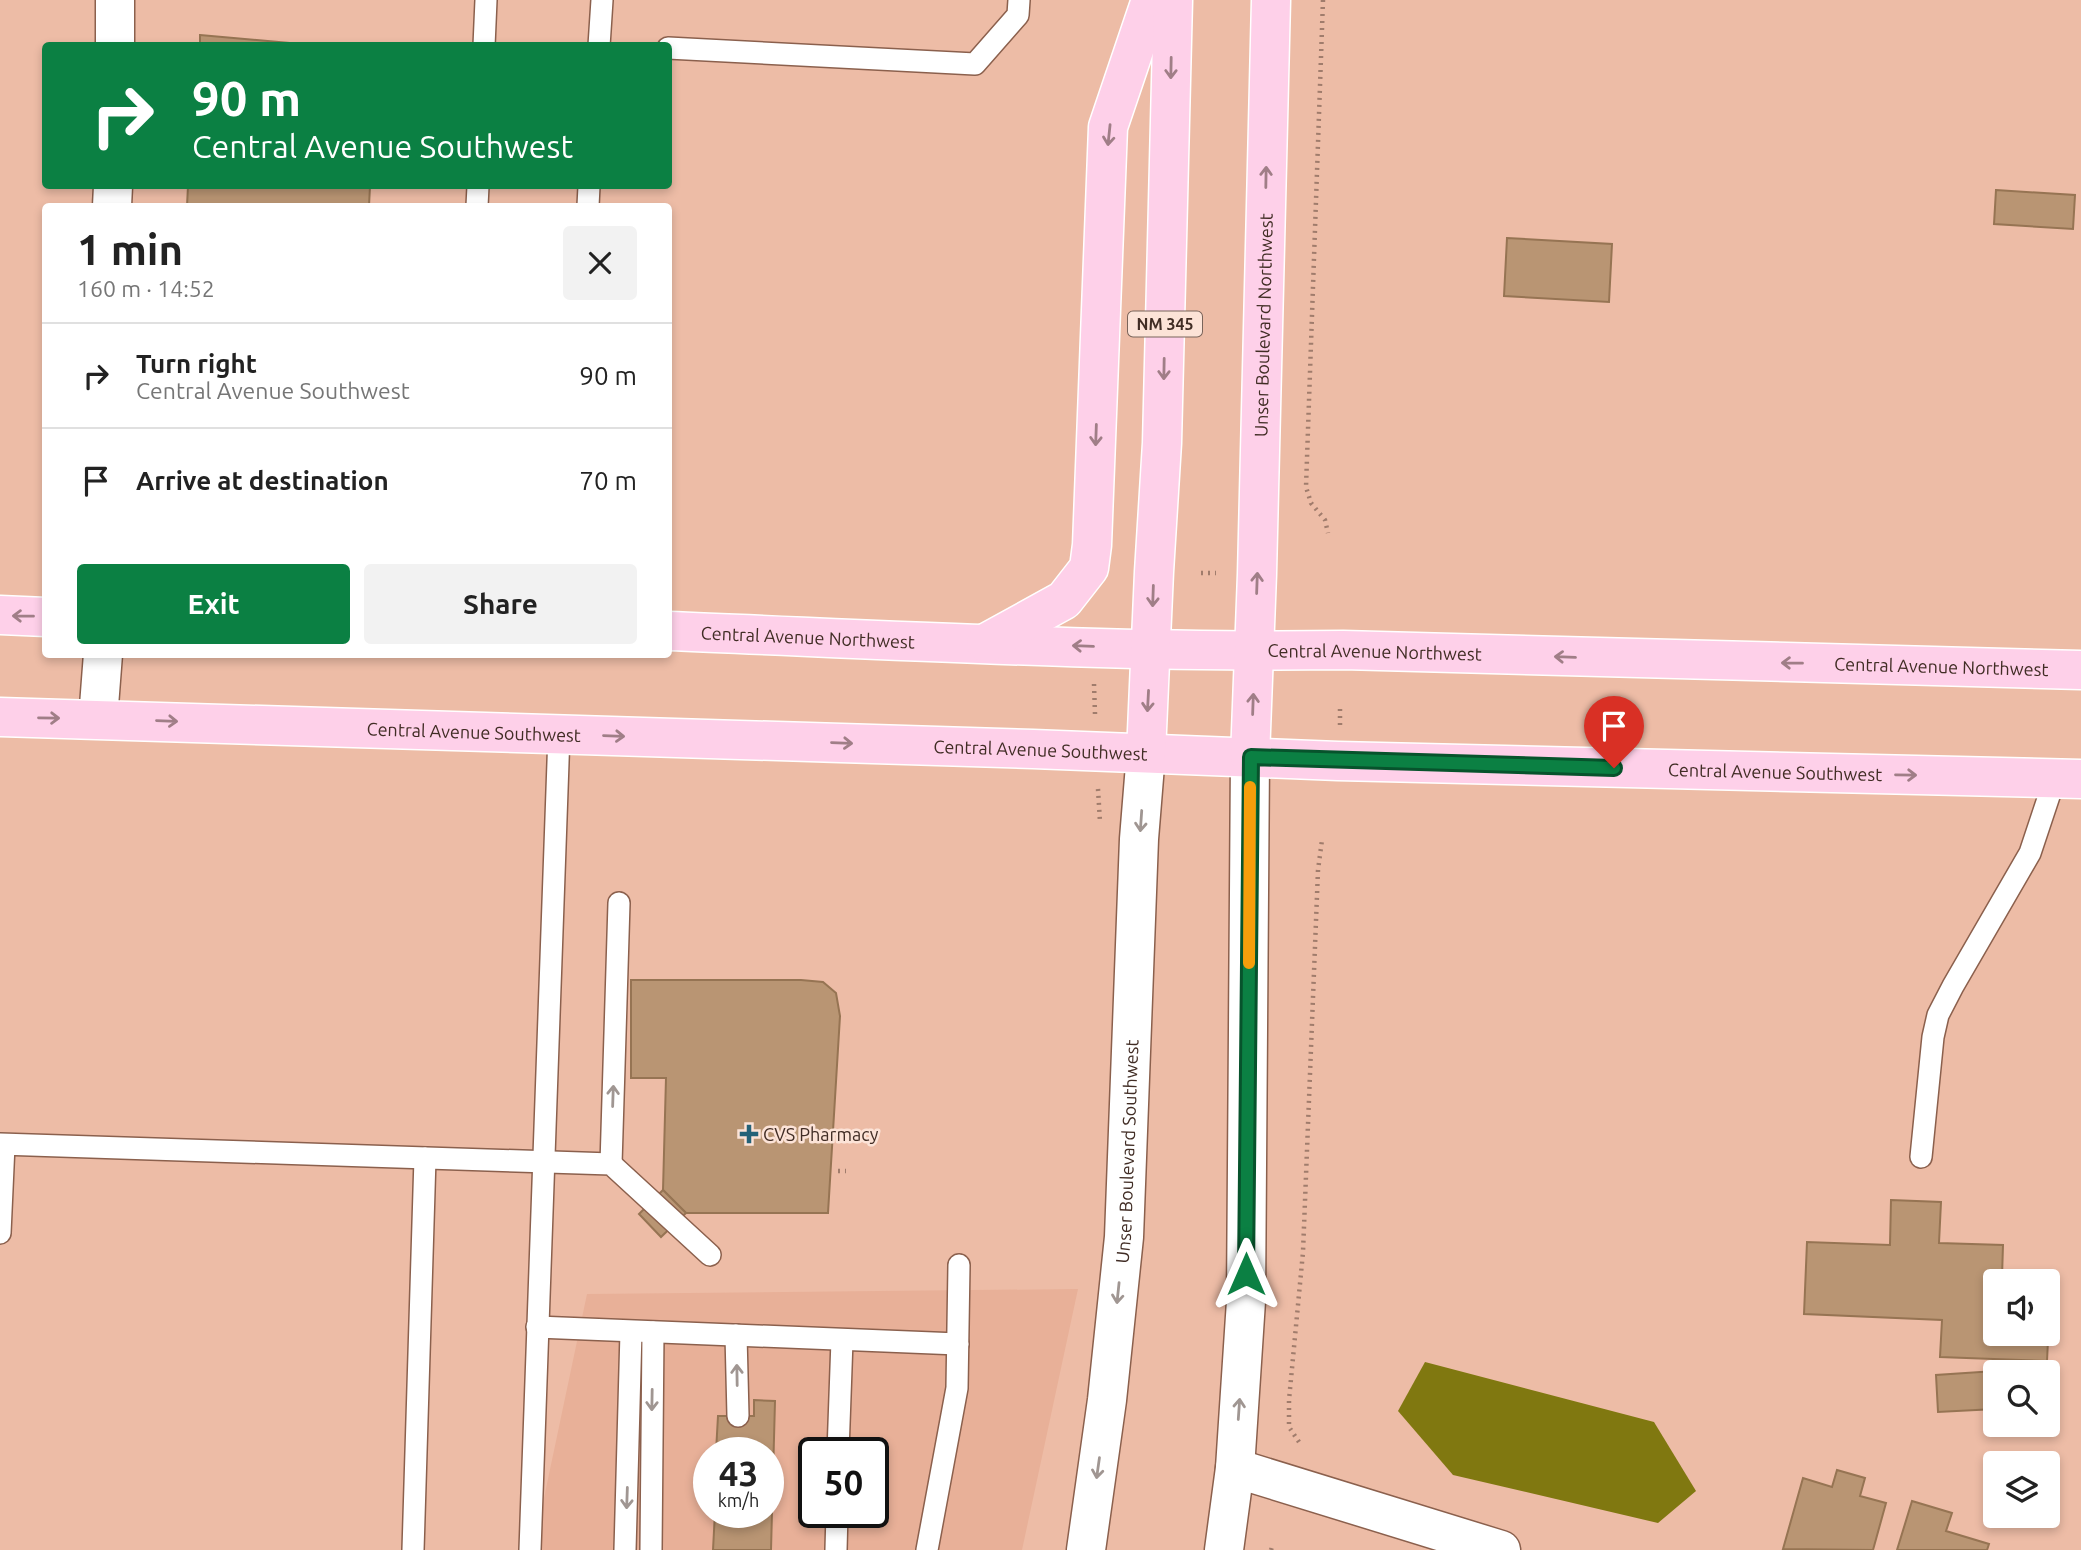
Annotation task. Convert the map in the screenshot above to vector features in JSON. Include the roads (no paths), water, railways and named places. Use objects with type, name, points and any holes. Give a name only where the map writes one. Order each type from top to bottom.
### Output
[{"type":"main road","points":[[115,42],[116,0]]},
{"type":"main road","points":[[984,644],[1063,600],[1089,568],[1108,127],[1151,0]]},
{"type":"main road","name":"NM 345","points":[[1146,753],[1162,443],[1173,0]]},
{"type":"main road","name":"Unser Boulevard Northwest","points":[[1251,757],[1271,0]]},
{"type":"main road","points":[[0,615],[42,617]]},
{"type":"main road","name":"Central Avenue Northwest","points":[[672,631],[984,644],[1255,651],[1343,650],[2081,670]]},
{"type":"main road","points":[[98,719],[103,658]]},
{"type":"main road","name":"Central Avenue Southwest","points":[[0,717],[1251,757],[2068,779]]},
{"type":"main road","name":"Unser Boulevard Southwest","points":[[1086,1550],[1107,1400],[1124,1237],[1139,839],[1146,753]]},
{"type":"main road","points":[[1224,1550],[1235,1468],[1246,1301],[1251,757]]},
{"type":"main road","points":[[1235,1468],[1501,1550]]},
{"type":"lane","points":[[484,42],[486,0]]},
{"type":"lane","points":[[599,42],[602,0]]},
{"type":"lane","points":[[672,48],[975,64],[1018,15],[1019,0]]},
{"type":"lane","points":[[530,1550],[559,734]]},
{"type":"lane","points":[[1921,1157],[1933,1037],[1938,1015],[2030,853],[2068,779]]},
{"type":"lane","points":[[611,1164],[619,903]]},
{"type":"lane","points":[[0,1233],[2,1144],[611,1164],[710,1255]]},
{"type":"lane","points":[[414,1550],[425,1158]]},
{"type":"lane","points":[[927,1550],[957,1388],[959,1265]]},
{"type":"lane","points":[[537,1327],[958,1344]]},
{"type":"lane","points":[[625,1550],[631,1332]]},
{"type":"lane","points":[[651,1550],[653,1332]]},
{"type":"lane","points":[[736,1335],[738,1416]]},
{"type":"lane","points":[[839,1437],[842,1340]]},
{"type":"lane","points":[[836,1550],[837,1528]]},
{"type":"place","name":"CVS Pharmacy","points":[[749,1134]]}]
